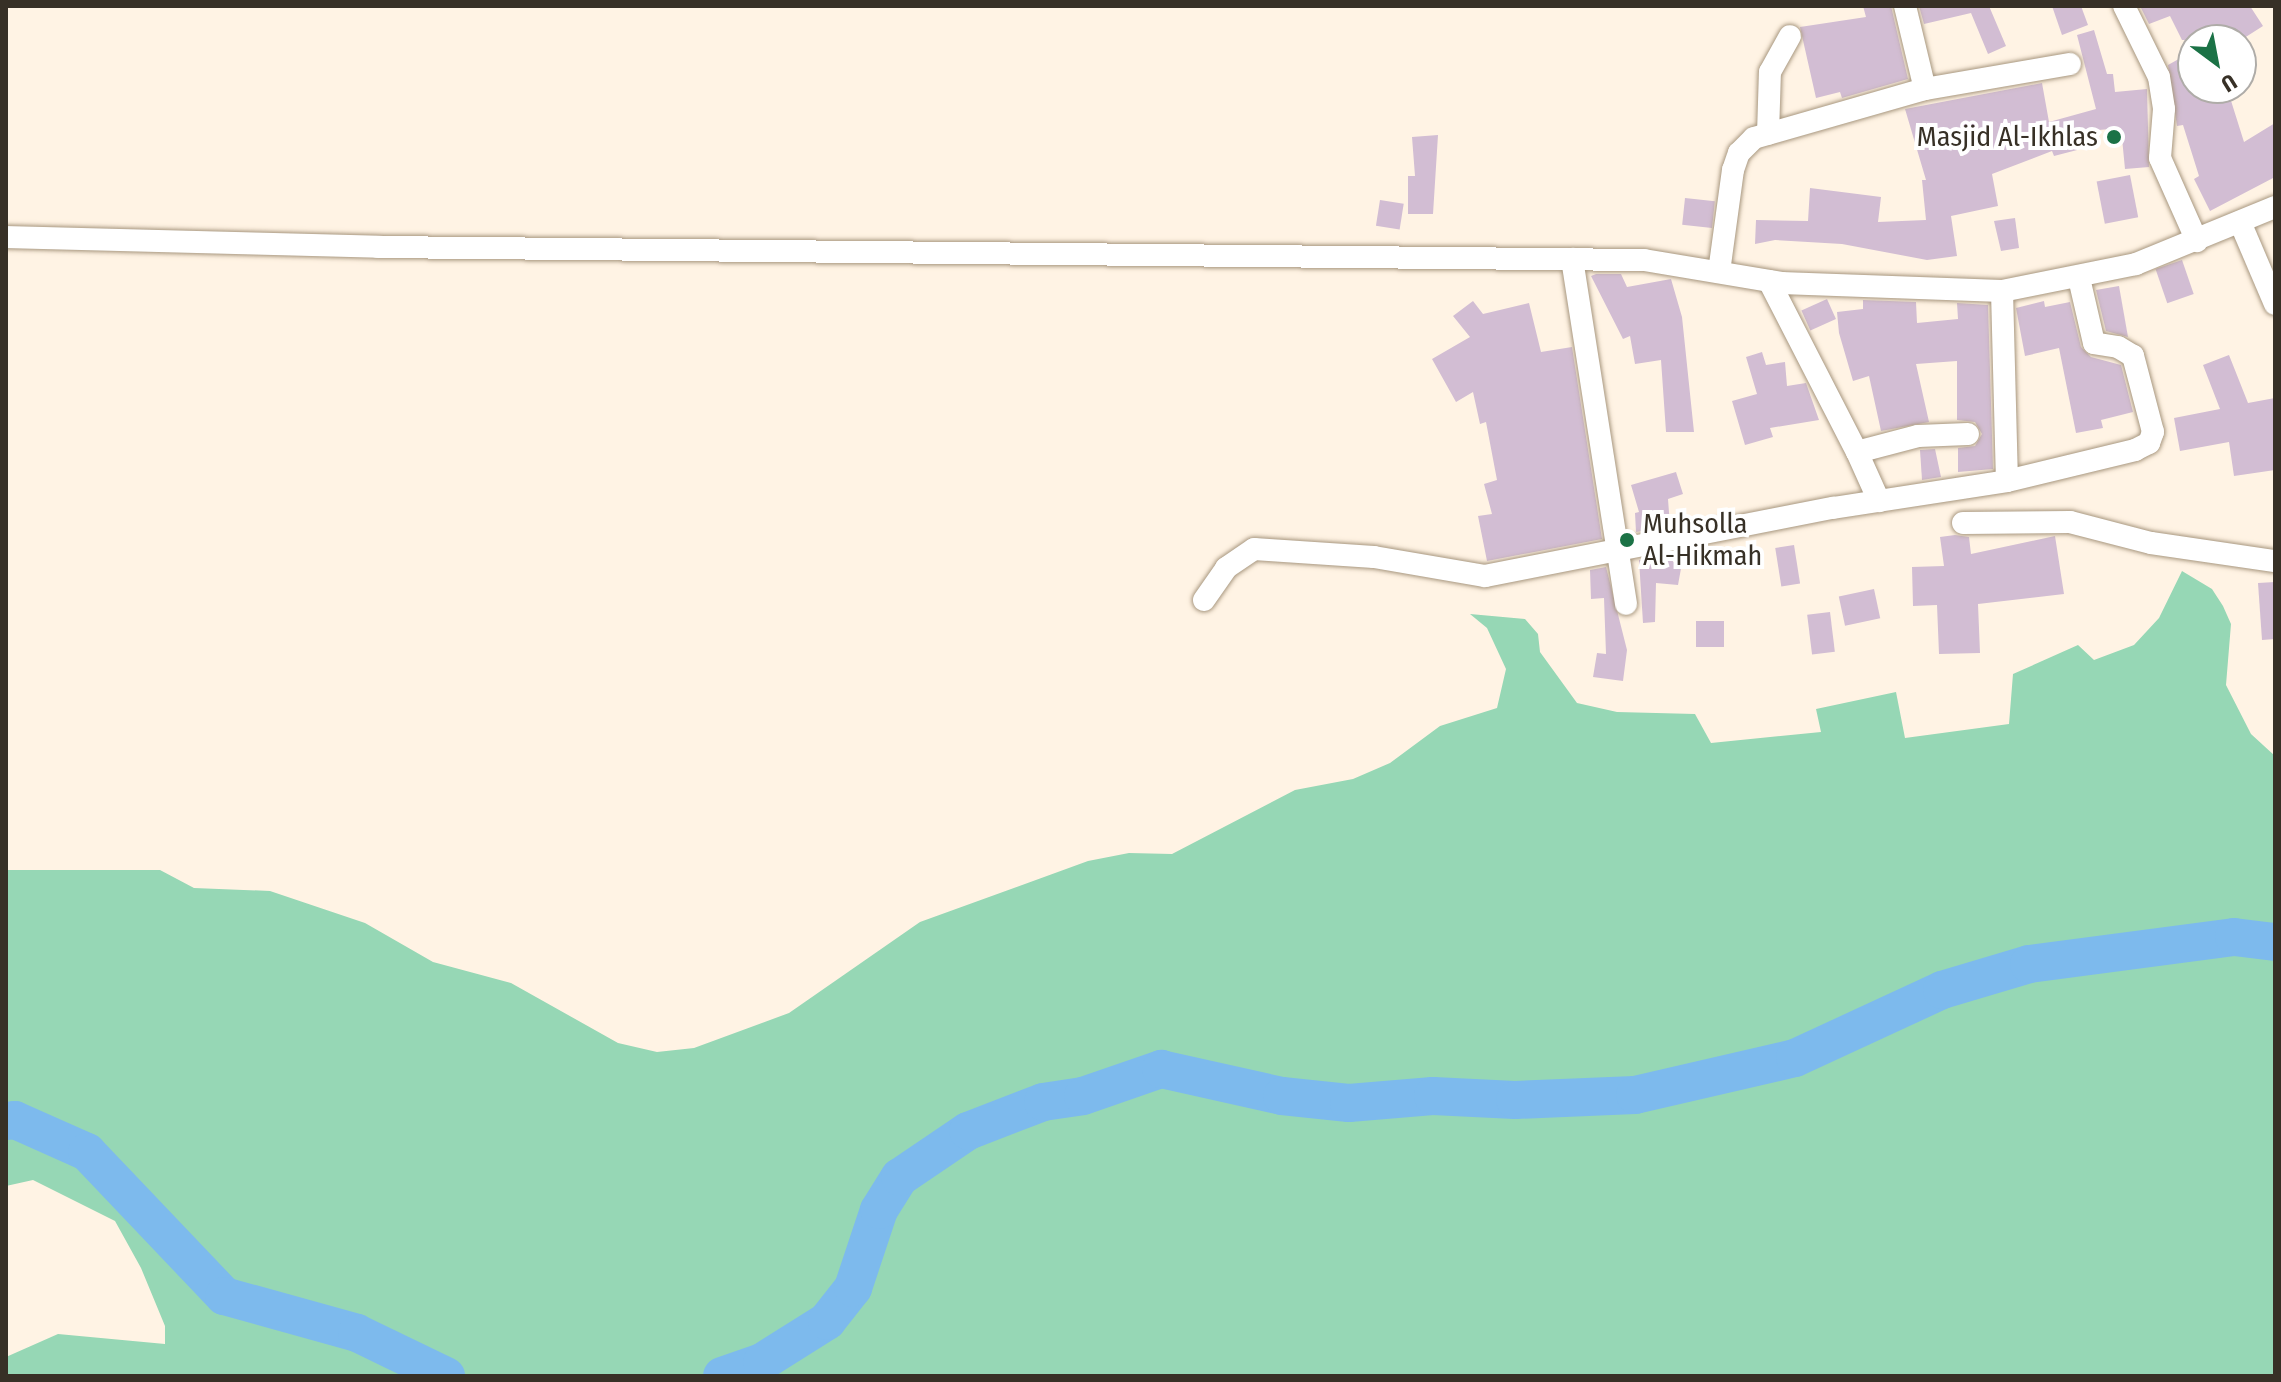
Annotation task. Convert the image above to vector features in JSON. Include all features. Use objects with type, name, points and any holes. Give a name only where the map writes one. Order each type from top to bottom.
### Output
[{"type":"street","points":[[1905,6],[1925,89]]},
{"type":"street","points":[[2124,6],[2159,77],[2164,109],[2160,158],[2197,241]]},
{"type":"street","points":[[1768,134],[1770,72],[1790,36]]},
{"type":"street","points":[[1719,272],[1733,170],[1745,146],[1768,134],[1925,89],[2070,64]]},
{"type":"street","points":[[6,237],[378,247],[1644,260],[1769,281],[2002,291],[2079,278],[2197,241],[2275,207]]},
{"type":"street","points":[[2240,222],[2275,304]]},
{"type":"street","points":[[1572,259],[1620,550],[1626,604]]},
{"type":"street","points":[[1204,600],[1239,555],[1264,547],[1374,557],[1473,576],[1879,501],[2007,481],[2119,455],[2152,440],[2152,415],[2133,356],[2118,347],[2094,343],[2079,278]]},
{"type":"street","points":[[1769,281],[1879,501]]},
{"type":"street","points":[[2002,291],[2007,481]]},
{"type":"street","points":[[1857,452],[1918,436],[1968,434]]},
{"type":"street","points":[[1963,523],[2070,522],[2151,543],[2275,561]]},
{"type":"green space","points":[[2182,571],[2212,589],[2223,606],[2231,624],[2226,685],[2251,734],[2275,756],[2275,1376],[6,1376],[6,1357],[58,1334],[165,1344],[165,1326],[141,1268],[115,1221],[33,1180],[6,1186],[6,870],[160,870],[194,888],[270,891],[365,923],[433,962],[511,983],[618,1043],[657,1052],[694,1048],[789,1013],[920,922],[1088,861],[1129,853],[1172,854],[1295,790],[1353,779],[1390,763],[1440,726],[1497,708],[1506,669],[1487,628],[1470,614],[1525,619],[1538,634],[1540,652],[1577,703],[1617,712],[1695,714],[1711,743],[1821,732],[1816,709],[1896,692],[1905,738],[2009,724],[2013,674],[2078,645],[2094,660],[2134,645],[2159,618]]},
{"type":"building","points":[[1863,6],[1891,6],[1908,79],[1842,98],[1840,92],[1816,98],[1800,27],[1866,17]]},
{"type":"building","points":[[1919,6],[1989,6],[2006,46],[1988,54],[1971,13],[1924,24]]},
{"type":"building","points":[[2052,6],[2081,6],[2088,25],[2062,35]]},
{"type":"building","points":[[2140,6],[2250,6],[2263,26],[2257,30],[2257,24],[2177,24],[2177,30],[2170,16],[2149,24]]},
{"type":"building","points":[[2094,30],[2107,74],[2113,74],[2115,92],[2147,89],[2149,167],[2125,169],[2121,128],[2077,132],[2081,149],[2054,156],[2052,151],[1992,174],[1998,206],[1951,216],[1957,256],[1927,260],[1842,244],[1775,240],[1755,244],[1756,220],[1808,221],[1810,188],[1881,197],[1878,222],[1926,220],[1922,180],[1926,180],[1905,109],[2042,83],[2049,122],[2096,109],[2077,35]]},
{"type":"building","points":[[2177,60],[2177,104],[2232,104],[2244,142],[2275,123],[2275,177],[2210,211],[2194,179],[2199,176],[2183,125],[2177,126],[2168,65]]},
{"type":"building","points":[[1438,135],[1433,214],[1408,214],[1408,176],[1415,176],[1412,137]]},
{"type":"building","points":[[2130,175],[2138,217],[2105,224],[2097,181]]},
{"type":"building","points":[[1685,198],[1715,201],[1712,228],[1682,225]]},
{"type":"building","points":[[1380,200],[1404,204],[1400,229],[1376,226]]},
{"type":"building","points":[[2015,218],[2019,248],[2001,251],[1994,221]]},
{"type":"building","points":[[2182,260],[2194,294],[2167,303],[2156,269]]},
{"type":"building","points":[[1621,274],[1627,287],[1671,279],[1682,317],[1694,432],[1666,432],[1661,360],[1635,364],[1630,336],[1623,339],[1591,276]]},
{"type":"building","points":[[2119,286],[2128,337],[2106,331],[2096,290]]},
{"type":"building","points":[[1827,299],[1836,319],[1810,330],[1801,310]]},
{"type":"building","points":[[1863,300],[1916,302],[1917,323],[1958,319],[1957,303],[1988,305],[1993,469],[1958,472],[1958,448],[1975,446],[1982,434],[1975,422],[1957,420],[1957,361],[1916,364],[1929,422],[1881,431],[1869,376],[1853,381],[1839,333],[1837,312],[1863,309]]},
{"type":"building","points":[[1473,301],[1483,314],[1529,303],[1541,352],[1572,347],[1602,539],[1487,561],[1478,516],[1492,514],[1484,484],[1497,480],[1486,422],[1480,424],[1473,392],[1456,402],[1432,359],[1470,337],[1453,316]]},
{"type":"building","points":[[2044,301],[2045,307],[2070,302],[2081,347],[2091,357],[2121,365],[2133,412],[2101,420],[2103,428],[2076,433],[2059,348],[2025,356],[2016,308]]},
{"type":"building","points":[[1762,352],[1766,365],[1785,362],[1787,386],[1806,383],[1819,420],[1770,428],[1773,437],[1745,445],[1732,401],[1757,394],[1746,357]]},
{"type":"building","points":[[2229,355],[2248,403],[2275,398],[2275,470],[2234,476],[2229,442],[2180,451],[2174,418],[2220,409],[2203,365]]},
{"type":"building","points":[[1935,449],[1941,477],[1922,480],[1920,450]]},
{"type":"building","points":[[1676,472],[1683,494],[1668,499],[1670,526],[1636,532],[1635,513],[1639,512],[1631,485]]},
{"type":"building","points":[[2055,536],[2064,594],[1978,604],[1980,653],[1939,654],[1937,605],[1913,606],[1912,567],[1944,566],[1940,537],[1969,537],[1971,554]]},
{"type":"building","points":[[1794,545],[1800,584],[1781,586],[1775,548]]},
{"type":"building","points":[[1672,554],[1673,562],[1682,563],[1678,585],[1656,583],[1655,622],[1643,623],[1639,560]]},
{"type":"building","points":[[1606,567],[1627,650],[1623,681],[1593,677],[1597,653],[1606,654],[1604,598],[1591,599],[1590,570]]},
{"type":"building","points":[[2275,582],[2275,639],[2262,640],[2258,583]]},
{"type":"building","points":[[1874,589],[1880,618],[1845,626],[1839,596]]},
{"type":"building","points":[[1830,612],[1835,652],[1812,655],[1807,615]]},
{"type":"building","points":[[1696,621],[1724,621],[1724,647],[1696,647]]},
{"type":"waterway","points":[[722,1376],[762,1362],[827,1321],[853,1288],[879,1210],[900,1177],[968,1131],[1043,1102],[1083,1096],[1161,1069],[1282,1096],[1349,1103],[1433,1096],[1515,1100],[1635,1095],[1795,1058],[1942,990],[2029,964],[2234,937],[2275,942]]},
{"type":"waterway","points":[[6,1121],[15,1120],[87,1152],[224,1296],[357,1333],[446,1376]]},
{"type":"place","name":"Masjid Al-Ikhlas","points":[[2114,137]]},
{"type":"place","name":"Muhsolla Al-Hikmah","points":[[1627,540]]}]
